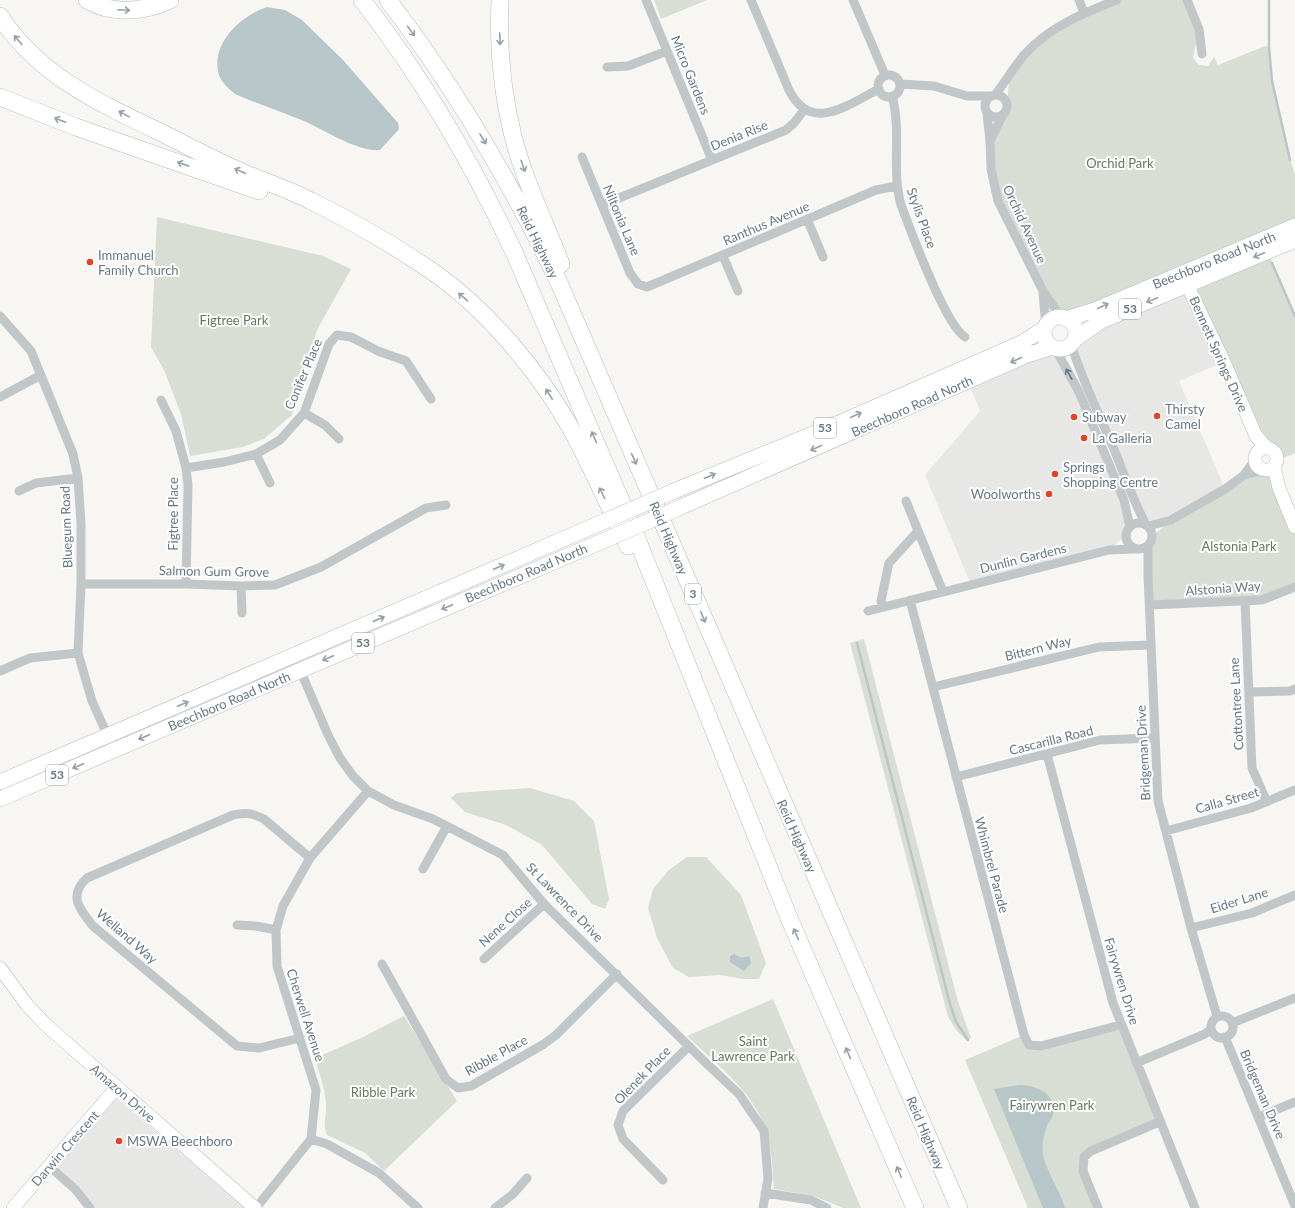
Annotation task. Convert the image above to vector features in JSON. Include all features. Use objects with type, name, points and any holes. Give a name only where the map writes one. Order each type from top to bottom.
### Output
[{"type":"highway","points":[[87,0],[102,6],[130,10],[150,8],[170,0]]},
{"type":"highway","name":"Reid Highway","points":[[362,0],[392,41],[446,122],[490,202],[514,252],[633,529],[790,918],[915,1208]]},
{"type":"highway","name":"Reid Highway","points":[[388,0],[458,99],[516,196],[560,285],[959,1208]]},
{"type":"highway","points":[[500,0],[502,74],[513,137],[625,438]]},
{"type":"highway","points":[[0,16],[21,44],[42,64],[65,81],[142,124],[243,172],[311,200],[391,244],[438,276],[478,310],[510,342],[543,386],[570,427],[657,604],[725,755],[756,835]]},
{"type":"highway","points":[[0,97],[76,127],[352,223]]},
{"type":"main road","name":"Beechboro Road North","points":[[1073,341],[1101,321],[1184,279],[1295,226]]},
{"type":"main road","name":"Beechboro Road North","points":[[1064,318],[1095,310],[1295,240]]},
{"type":"main road","name":"53","points":[[1045,327],[1052,319],[1064,318]]},
{"type":"main road","points":[[1064,318],[1075,329],[1073,341]]},
{"type":"main road","name":"Beechboro Road North","points":[[297,663],[605,521],[832,426],[1022,343],[1045,327]]},
{"type":"main road","points":[[1045,327],[1046,341],[1054,348]]},
{"type":"main road","name":"53","points":[[1054,348],[1064,348],[1073,341]]},
{"type":"main road","name":"Beechboro Road North","points":[[0,799],[111,743],[297,663],[612,537],[1027,355],[1054,348]]},
{"type":"main road","name":"Beechboro Road North","points":[[0,782],[111,743]]},
{"type":"street","name":"Micro Gardens","points":[[646,0],[712,160]]},
{"type":"street","points":[[751,0],[789,90],[797,104],[804,110],[816,115],[826,113],[879,89]]},
{"type":"street","points":[[853,0],[885,75]]},
{"type":"street","points":[[1079,0],[1084,13]]},
{"type":"street","points":[[986,111],[986,102],[1009,78],[1020,60],[1031,48],[1054,30],[1084,13],[1117,0]]},
{"type":"street","points":[[1187,0],[1199,30],[1202,54]]},
{"type":"street","points":[[607,67],[628,66],[667,51]]},
{"type":"street","points":[[885,75],[895,76],[900,84],[898,92],[892,96],[883,94],[879,89],[879,81],[885,75]]},
{"type":"street","points":[[968,96],[993,117],[1003,114],[1007,108],[1006,102],[1009,78]]},
{"type":"street","points":[[900,84],[934,86],[968,96],[1001,96],[1006,102]]},
{"type":"street","name":"Stylis Place","points":[[892,96],[896,118],[896,186],[908,224],[948,318],[960,334],[965,337]]},
{"type":"street","name":"Denia Rise","points":[[602,205],[786,130],[794,123],[804,110]]},
{"type":"street","name":"Orchid Avenue","points":[[986,111],[990,141],[991,169],[998,201],[1043,291],[1064,318]]},
{"type":"street","name":"Orchid Avenue","points":[[990,141],[1003,114]]},
{"type":"street","name":"Niltonia Lane","points":[[582,157],[630,274],[638,284],[646,287]]},
{"type":"street","name":"Ranthus Avenue","points":[[646,287],[723,256],[876,190],[896,186]]},
{"type":"street","points":[[807,219],[823,257]]},
{"type":"street","points":[[723,256],[738,291]]},
{"type":"street","name":"Bennett Springs Drive","points":[[1184,279],[1224,362],[1256,436],[1260,454]]},
{"type":"street","name":"Orchid Avenue","points":[[1043,291],[1045,327]]},
{"type":"street","name":"Bluegum Road","points":[[0,316],[32,351],[72,454],[78,478],[81,524],[81,584],[78,653],[92,700],[111,743]]},
{"type":"street","name":"Conifer Place","points":[[186,468],[224,462],[256,454],[280,440],[304,413],[329,344],[337,335],[351,337],[378,351],[406,361],[413,369],[431,399]]},
{"type":"street","points":[[1073,341],[1081,372],[1137,508],[1153,536]]},
{"type":"street","points":[[1054,348],[1078,392],[1124,500],[1128,543],[1136,549],[1148,546],[1153,536],[1171,520],[1244,475],[1269,469],[1277,457],[1274,451],[1260,454],[1244,475]]},
{"type":"street","points":[[1078,392],[1081,385],[1081,372]]},
{"type":"street","points":[[0,397],[41,375]]},
{"type":"street","name":"Figtree Place","points":[[161,400],[176,431],[186,468],[188,485],[186,584]]},
{"type":"street","points":[[304,413],[325,425],[339,439]]},
{"type":"street","points":[[256,454],[270,482]]},
{"type":"street","points":[[1260,454],[1258,466],[1269,469],[1279,488],[1295,527]]},
{"type":"street","points":[[19,491],[36,483],[78,478]]},
{"type":"street","points":[[906,501],[943,592]]},
{"type":"street","name":"Salmon Gum Grove","points":[[81,584],[275,585],[322,567],[426,508],[446,506]]},
{"type":"street","points":[[1128,531],[1138,523],[1147,526],[1171,520]]},
{"type":"street","points":[[883,607],[881,601],[889,563],[918,531]]},
{"type":"street","name":"Dunlin Gardens","points":[[1109,550],[1128,531]]},
{"type":"street","name":"Bridgeman Drive","points":[[1148,546],[1158,801],[1191,928],[1217,1016]]},
{"type":"street","name":"Dunlin Gardens","points":[[868,611],[1109,550],[1136,549]]},
{"type":"street","name":"Bridgeman Drive","points":[[1136,549],[1148,576]]},
{"type":"street","points":[[241,586],[242,613]]},
{"type":"street","name":"Alstonia Way","points":[[1150,605],[1262,600],[1295,587]]},
{"type":"street","name":"Whimbrel Parade","points":[[910,600],[1024,1035],[1029,1045],[1041,1046],[1120,1025]]},
{"type":"street","name":"Cottontree Lane","points":[[1244,602],[1252,768],[1267,802]]},
{"type":"street","name":"Bittern Way","points":[[933,687],[1099,647],[1152,645]]},
{"type":"street","points":[[0,671],[30,658],[78,653]]},
{"type":"street","name":"St Lawrence Drive","points":[[297,663],[328,736],[340,758],[353,776],[368,791],[394,805],[447,826],[503,855],[544,904],[740,1094],[764,1130],[768,1178],[763,1208]]},
{"type":"street","points":[[1249,692],[1290,691],[1295,689]]},
{"type":"street","name":"Cascarilla Road","points":[[956,778],[1100,740],[1155,738]]},
{"type":"street","name":"Fairywren Drive","points":[[1047,754],[1113,1004],[1120,1025],[1195,1208]]},
{"type":"street","name":"Calla Street","points":[[1166,831],[1267,802],[1295,790]]},
{"type":"street","name":"Cherwell Avenue","points":[[311,1139],[316,1090],[276,966],[276,930],[283,906],[310,858],[368,791]]},
{"type":"street","name":"Welland Way","points":[[300,1038],[259,1048],[237,1046],[92,926],[78,904],[76,894],[79,885],[87,878],[233,815],[245,813],[264,819],[310,858]]},
{"type":"street","points":[[423,869],[447,826]]},
{"type":"street","name":"Eider Lane","points":[[1191,928],[1252,913],[1295,895]]},
{"type":"street","name":"Nene Close","points":[[484,959],[544,904]]},
{"type":"street","points":[[237,925],[256,926],[276,930]]},
{"type":"street","name":"Ribble Place","points":[[382,964],[446,1079],[458,1088],[471,1086],[544,1044],[556,1035],[617,974]]},
{"type":"street","name":"Amazon Drive","points":[[0,968],[27,1005],[46,1025],[114,1090],[245,1208]]},
{"type":"street","name":"Amazon Drive","points":[[0,981],[36,1024],[255,1208]]},
{"type":"street","points":[[1232,1023],[1295,998]]},
{"type":"street","points":[[1217,1016],[1228,1017],[1232,1023],[1232,1030],[1225,1037],[1216,1036],[1211,1029],[1212,1021],[1217,1016]]},
{"type":"street","points":[[1136,1063],[1205,1034],[1211,1029]]},
{"type":"street","name":"Bridgeman Drive","points":[[1225,1037],[1295,1204]]},
{"type":"street","name":"Olenek Place","points":[[664,1180],[623,1139],[618,1125],[623,1111],[689,1046]]},
{"type":"street","name":"Darwin Crescent","points":[[13,1208],[114,1090]]},
{"type":"street","points":[[1259,1117],[1295,1102]]},
{"type":"street","points":[[1098,1208],[1083,1171],[1084,1158],[1091,1151],[1159,1122]]},
{"type":"street","points":[[255,1208],[311,1139],[327,1144],[378,1173],[418,1208]]},
{"type":"street","points":[[49,1166],[75,1189],[90,1208]]},
{"type":"street","points":[[495,1208],[513,1194],[527,1178]]},
{"type":"street","points":[[766,1193],[811,1200],[827,1208]]},
{"type":"shaded area","points":[[267,7],[285,10],[302,20],[343,60],[398,123],[399,129],[380,150],[361,148],[341,140],[304,121],[235,94],[220,78],[217,64],[223,42],[238,24],[257,11]]},
{"type":"shaded area","name":"Springs Shopping Centre","points":[[1188,285],[1224,362],[1179,381],[1225,489],[1149,526],[1079,368],[1075,339]]},
{"type":"shaded area","name":"Springs Shopping Centre","points":[[1055,348],[1124,500],[1127,530],[1126,535],[1109,550],[971,585],[925,475],[980,411],[968,381]]},
{"type":"shaded area","points":[[734,954],[742,958],[749,956],[751,963],[744,971],[730,962],[730,956]]},
{"type":"shaded area","points":[[1025,1085],[1038,1089],[1049,1096],[1052,1101],[1054,1107],[1053,1115],[1044,1134],[1043,1155],[1065,1208],[1043,1208],[994,1089]]},
{"type":"shaded area","points":[[111,1093],[245,1208],[90,1208],[49,1166]]},
{"type":"green space","points":[[654,0],[707,0],[661,19]]},
{"type":"green space","name":"Orchid Park","points":[[1117,0],[1187,0],[1198,35],[1193,58],[1199,65],[1208,66],[1214,57],[1218,65],[1265,46],[1269,47],[1272,81],[1290,160],[1295,174],[1295,226],[1061,317],[998,201],[990,152],[1007,108],[1009,78],[1043,38]]},
{"type":"green space","name":"Figtree Park","points":[[157,217],[323,256],[351,269],[317,330],[292,415],[264,439],[243,447],[190,456],[181,414],[164,370],[151,347]]},
{"type":"green space","points":[[1268,252],[1295,316],[1295,453],[1277,461],[1276,454],[1267,448],[1188,285]]},
{"type":"green space","name":"Alstonia Park","points":[[1268,470],[1279,488],[1295,527],[1295,587],[1262,600],[1150,605],[1151,543],[1153,536],[1171,520],[1244,475]]},
{"type":"green space","points":[[864,639],[958,1002],[971,1038],[967,1041],[957,1031],[948,1017],[850,643]]},
{"type":"green space","points":[[530,788],[574,801],[594,821],[609,899],[605,909],[592,904],[542,845],[506,825],[465,812],[451,798],[457,793]]},
{"type":"green space","points":[[687,857],[706,857],[741,895],[766,963],[759,979],[743,979],[720,975],[689,977],[673,968],[657,938],[648,908],[653,889],[669,870]]},
{"type":"green space","name":"Saint Lawrence Park","points":[[773,999],[861,1208],[843,1208],[814,1196],[774,1189],[768,1136],[756,1108],[729,1075],[687,1036]]},
{"type":"green space","name":"Ribble Park","points":[[404,1016],[457,1101],[384,1171],[365,1153],[327,1135],[325,1127],[325,1098],[315,1058],[359,1039]]},
{"type":"green space","name":"Fairywren Park","points":[[1120,1025],[1159,1122],[1084,1157],[1098,1208],[1028,1208],[965,1060],[1024,1035],[1029,1045]]},
{"type":"waterway","points":[[1269,0],[1269,47],[1272,81],[1290,160]]},
{"type":"waterway","points":[[1272,263],[1295,316]]},
{"type":"waterway","points":[[857,643],[950,1004],[956,1022],[968,1040]]},
{"type":"place","name":"Immanuel Family Church","points":[[90,262]]},
{"type":"place","name":"Thirsty Camel","points":[[1157,416]]},
{"type":"place","name":"Subway","points":[[1074,417]]},
{"type":"place","name":"La Galleria","points":[[1084,438]]},
{"type":"place","name":"Springs Shopping Centre","points":[[1055,474]]},
{"type":"place","name":"Woolworths","points":[[1049,494]]},
{"type":"place","name":"MSWA Beechboro","points":[[119,1141]]}]
